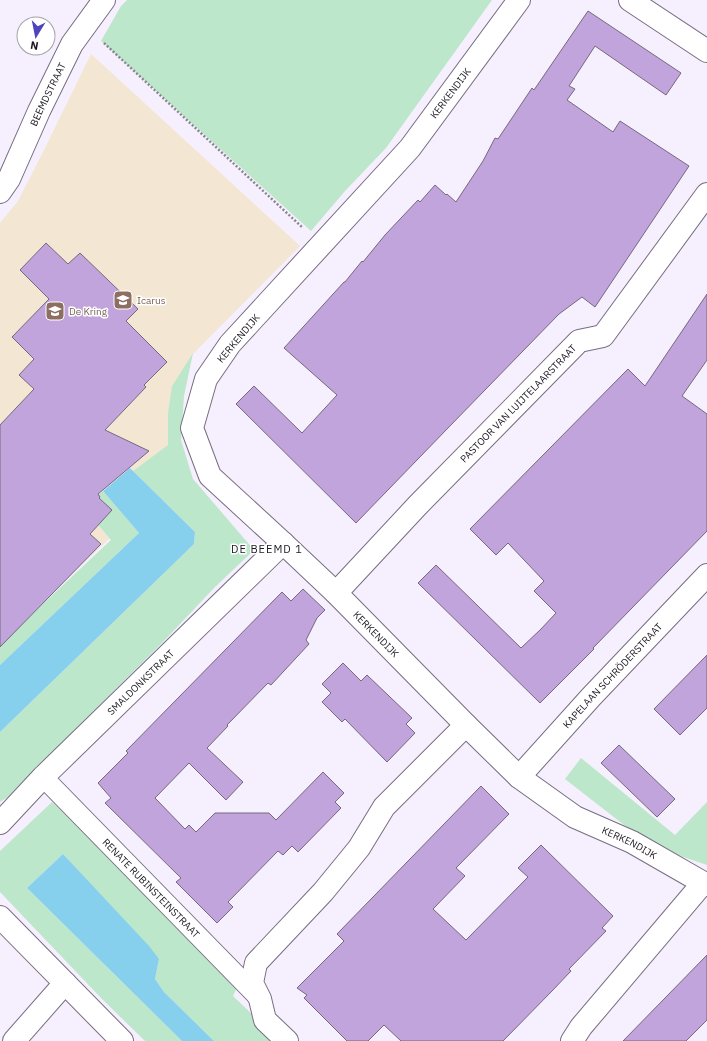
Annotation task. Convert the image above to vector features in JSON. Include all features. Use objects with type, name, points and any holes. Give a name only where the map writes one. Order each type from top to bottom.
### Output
[{"type":"street","name":"BEEMDSTRAAT","points":[[0,192],[9,179],[39,111],[72,44],[104,0]]},
{"type":"street","name":"KERKENDIJK","points":[[519,0],[410,148],[230,344],[206,379],[192,428],[210,476],[283,542],[336,593],[519,777],[575,817],[632,842],[705,884],[581,1027],[572,1041]]},
{"type":"street","points":[[630,0],[707,51]]},
{"type":"street","name":"PASTOOR VAN LUIJTELAARSTRAAT","points":[[336,593],[579,340],[603,336],[707,194]]},
{"type":"street","name":"SMALDONKSTRAAT","points":[[0,823],[43,777],[283,542]]},
{"type":"street","name":"KAPELAAN SCHRÖDERSTRAAT","points":[[519,777],[591,697],[707,575]]},
{"type":"street","points":[[287,1041],[265,1020],[260,999],[252,983],[256,963],[324,892],[359,848],[384,807],[466,725]]},
{"type":"street","name":"RENATE RUBINSTEINSTRAAT","points":[[43,777],[260,999]]},
{"type":"street","points":[[0,917],[122,1041]]},
{"type":"street","points":[[14,1041],[65,983]]},
{"type":"path","points":[[85,25],[321,245]]},
{"type":"shaded area","name":"Icarus","points":[[91,54],[300,246],[193,354],[168,413],[169,445],[133,471],[130,468],[83,507],[110,538],[0,643],[0,223],[18,201]]},
{"type":"green space","points":[[127,0],[492,0],[386,148],[345,191],[311,231],[101,41],[121,6]]},
{"type":"green space","points":[[193,353],[184,396],[181,440],[193,479],[254,550],[215,587],[162,643],[8,797],[0,802],[0,732],[194,544],[195,532],[133,471],[168,445],[168,413],[172,386]]},
{"type":"green space","points":[[103,491],[139,533],[0,665],[0,644],[111,540],[83,507]]},
{"type":"green space","points":[[581,758],[675,835],[707,802],[707,865],[651,846],[565,779]]},
{"type":"green space","points":[[52,802],[242,977],[233,996],[280,1041],[214,1041],[164,992],[155,979],[159,959],[63,854],[27,888],[182,1041],[145,1041],[102,999],[0,892],[0,851]]},
{"type":"water","points":[[130,468],[195,532],[194,544],[0,732],[0,665],[139,533],[103,491]]},
{"type":"water","points":[[63,854],[149,946],[159,959],[155,979],[164,992],[214,1041],[182,1041],[27,888]]},
{"type":"building","points":[[588,11],[681,73],[666,95],[595,46],[569,86],[575,89],[567,100],[613,132],[620,121],[689,166],[595,307],[582,297],[559,314],[356,523],[236,404],[254,386],[302,433],[337,395],[284,348],[345,282],[362,261],[363,262],[385,235],[418,200],[420,202],[435,185],[456,202],[483,161],[495,138],[498,139],[532,88],[534,90]]},
{"type":"building","points":[[46,243],[68,264],[80,253],[138,309],[126,321],[167,362],[144,385],[146,387],[105,430],[149,451],[98,494],[100,497],[99,498],[112,510],[90,534],[101,544],[0,647],[0,425],[34,389],[19,375],[34,359],[12,337],[49,299],[20,270]]},
{"type":"building","points":[[707,294],[707,360],[682,396],[707,414],[707,531],[540,703],[418,583],[436,565],[521,648],[541,629],[556,613],[534,591],[544,581],[508,543],[496,555],[470,529],[628,369],[645,386]]},
{"type":"building","points":[[303,589],[325,610],[317,618],[306,640],[309,644],[271,685],[268,683],[207,748],[243,782],[226,800],[189,763],[155,798],[185,829],[189,825],[196,832],[215,813],[269,813],[276,820],[323,772],[344,793],[335,802],[341,808],[298,852],[292,846],[283,855],[278,851],[228,902],[233,907],[217,923],[176,882],[181,878],[105,803],[111,798],[98,783],[128,753],[126,751],[282,592],[291,601]]},
{"type":"building","points":[[707,655],[707,708],[680,735],[654,709]]},
{"type":"building","points":[[343,663],[361,681],[367,675],[412,718],[406,724],[415,733],[387,762],[345,719],[342,722],[322,702],[331,693],[322,684]]},
{"type":"building","points":[[619,745],[675,799],[657,817],[601,763]]},
{"type":"building","points":[[481,786],[509,814],[456,868],[465,876],[433,909],[466,940],[528,877],[518,868],[541,845],[613,916],[602,928],[606,931],[569,969],[571,971],[503,1041],[401,1041],[384,1025],[368,1041],[347,1041],[304,998],[307,995],[297,988],[344,941],[337,934]]},
{"type":"building","points":[[707,955],[707,1020],[686,1041],[623,1041]]},
{"type":"place","name":"Icarus","points":[[123,300]]},
{"type":"place","name":"De Kring","points":[[55,311]]},
{"type":"district","name":"DE BEEMD 1","points":[[267,549]]}]
